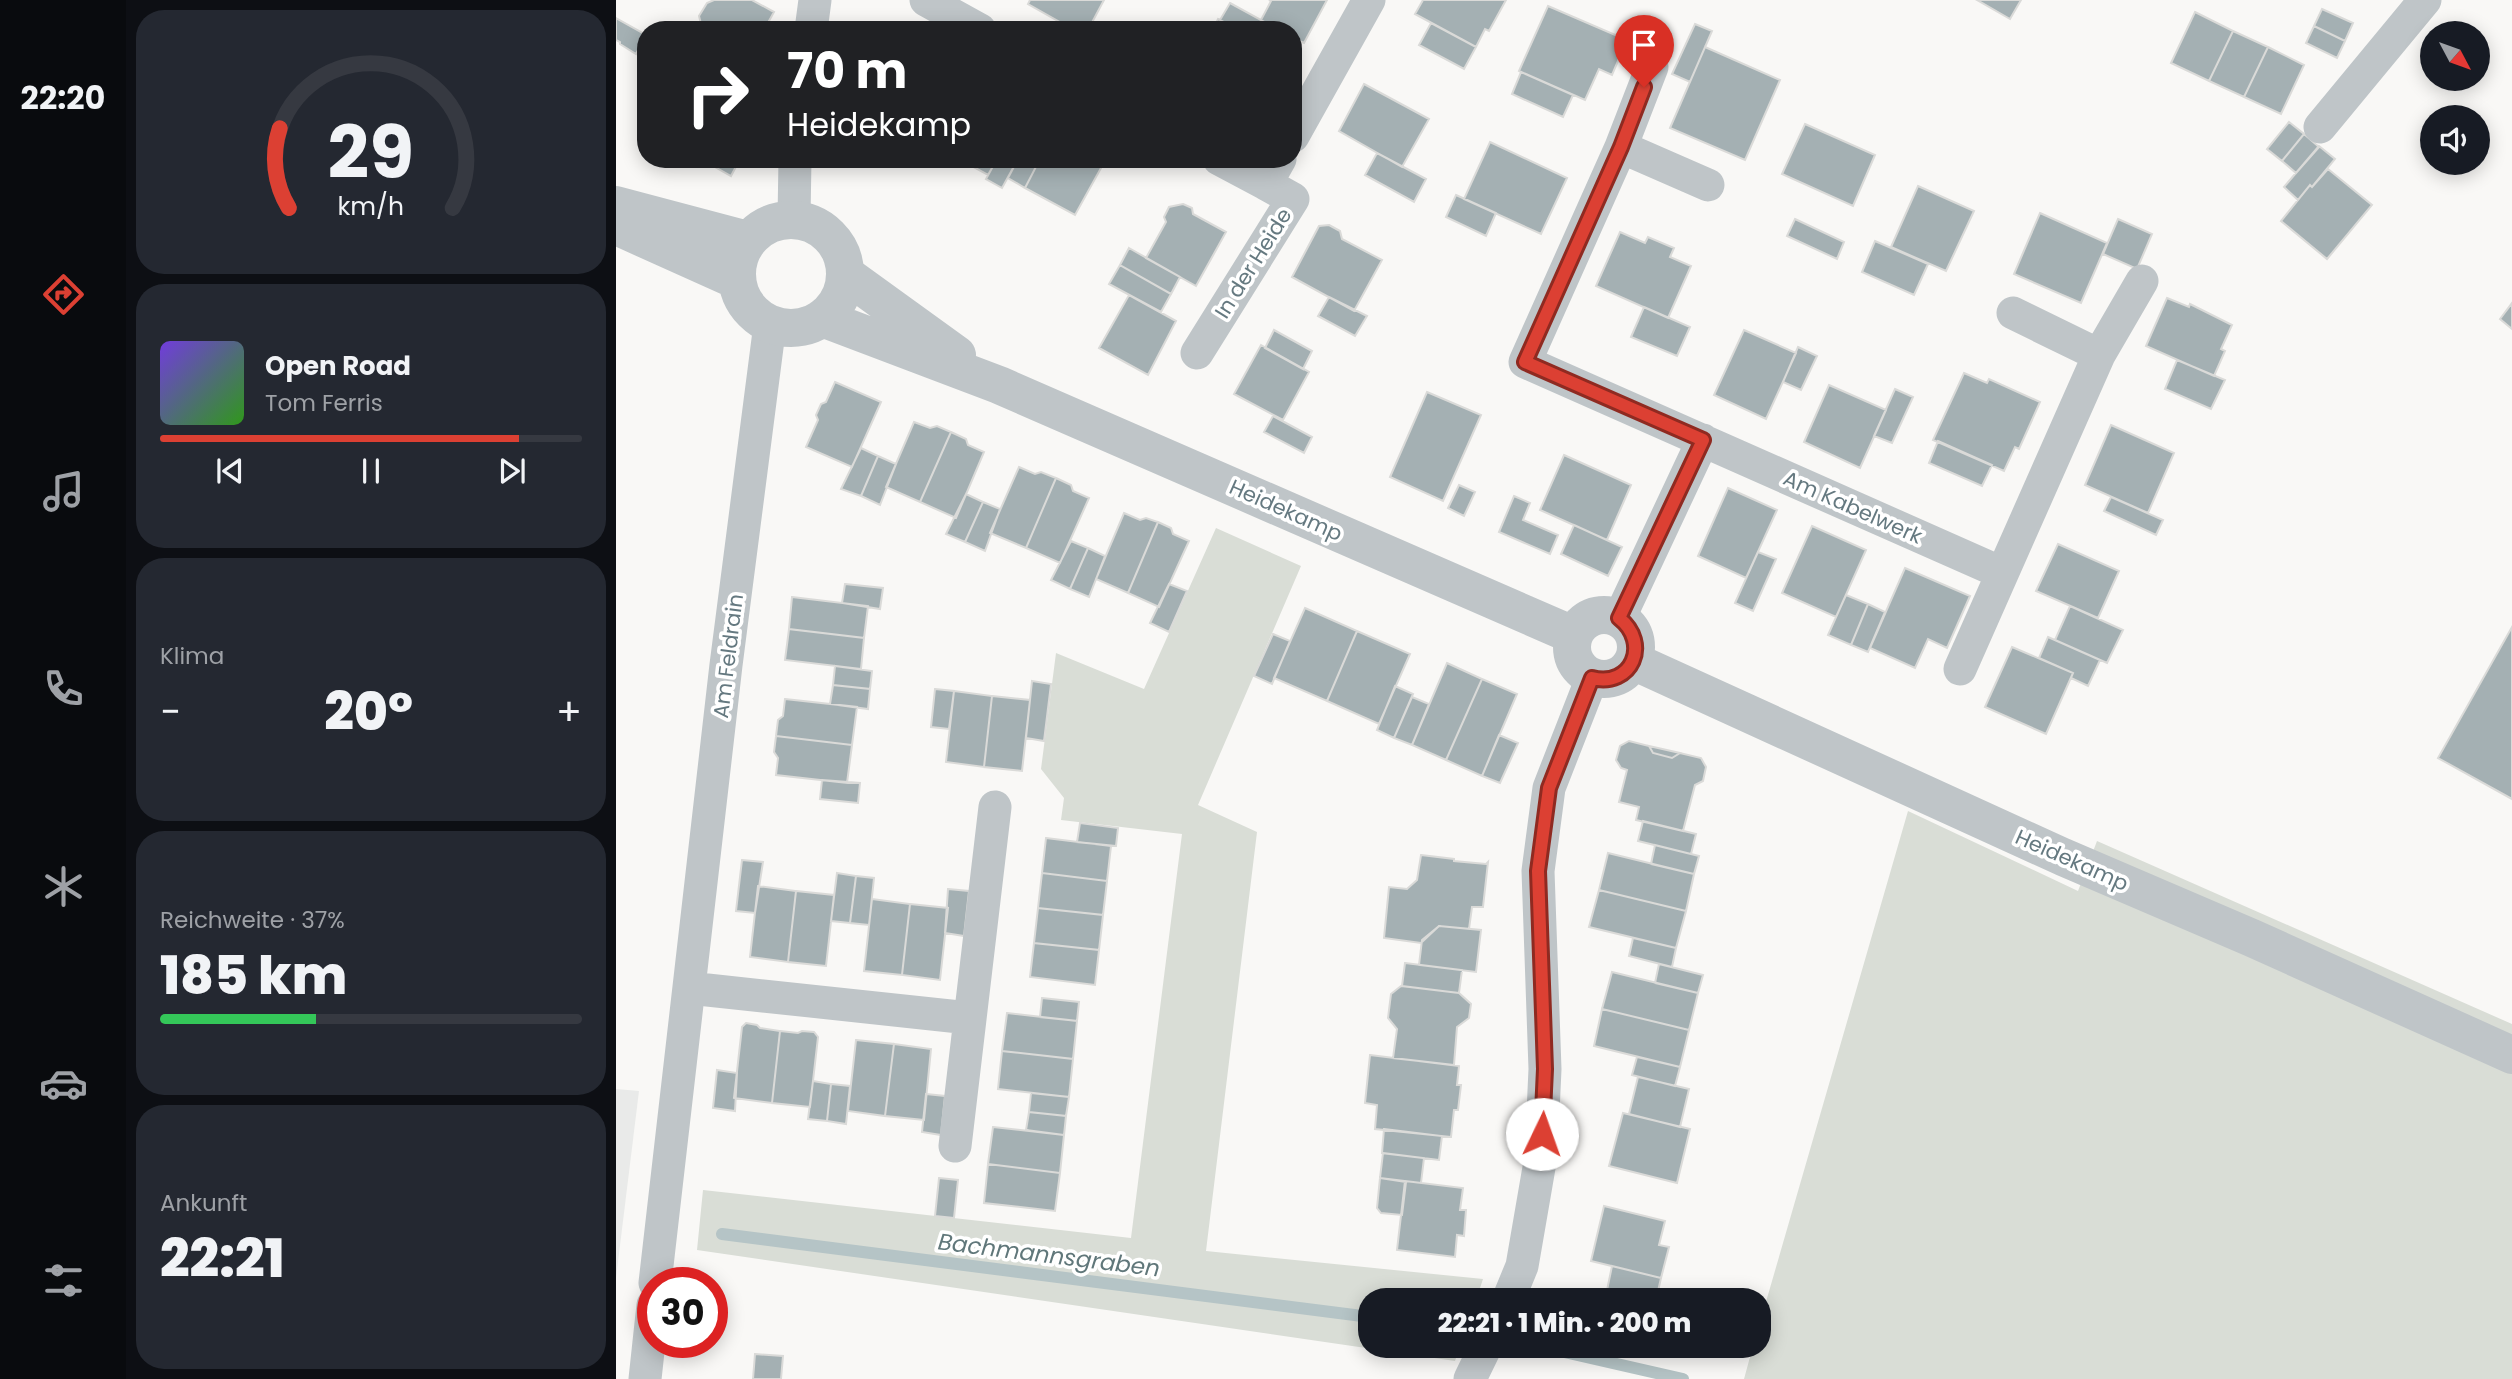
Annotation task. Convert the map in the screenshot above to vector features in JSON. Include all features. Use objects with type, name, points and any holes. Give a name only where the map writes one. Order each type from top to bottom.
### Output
[{"type":"street","points":[[812,21],[814,0]]},
{"type":"street","points":[[926,0],[964,21]]},
{"type":"street","points":[[1302,119],[1369,0]]},
{"type":"street","points":[[2320,127],[2425,0]]},
{"type":"street","name":"Am Kabelwerk","points":[[1652,67],[1621,147],[1525,362],[2003,573]]},
{"type":"street","points":[[1621,147],[1708,185]]},
{"type":"street","points":[[794,218],[795,168]]},
{"type":"street","name":"In der Heide","points":[[1197,353],[1293,199],[1273,172]]},
{"type":"street","points":[[616,205],[748,240]]},
{"type":"street","points":[[794,218],[814,224],[827,232],[838,245],[844,259],[845,274],[843,292],[835,306],[822,318],[806,326],[788,328],[770,324],[757,317],[747,306],[736,280],[737,262],[748,240],[765,225],[794,218]]},
{"type":"street","points":[[616,226],[736,280]]},
{"type":"street","name":"Heidekamp","points":[[845,274],[999,384]]},
{"type":"street","points":[[1960,669],[2099,355],[2141,281]]},
{"type":"street","points":[[2012,313],[2099,355]]},
{"type":"street","name":"Heidekamp","points":[[822,318],[999,384],[1573,635]]},
{"type":"street","name":"Am Feldrain","points":[[657,1267],[726,665],[770,324]]},
{"type":"street","points":[[1619,618],[1703,440]]},
{"type":"street","points":[[1600,615],[1619,618],[1633,634],[1636,647],[1633,661],[1623,673],[1612,678],[1592,678],[1576,664],[1572,655],[1573,635],[1589,618],[1600,615]]},
{"type":"street","name":"Heidekamp","points":[[1633,661],[2063,857],[2252,938],[2512,1055]]},
{"type":"street","points":[[1513,1288],[1522,1266],[1541,1156],[1545,1069],[1538,871],[1549,788],[1592,678]]},
{"type":"street","points":[[955,1146],[995,807]]},
{"type":"street","points":[[689,988],[969,1018]]},
{"type":"street","points":[[645,1379],[647,1358]]},
{"type":"street","points":[[1470,1379],[1480,1358]]},
{"type":"shaded area","points":[[1216,528],[1301,566],[1198,805],[1257,832],[1206,1251],[1483,1279],[1480,1288],[1358,1288],[1358,1347],[697,1250],[703,1190],[1131,1238],[1182,834],[1061,820],[1064,798],[1041,769],[1056,653],[1144,689]]},
{"type":"shaded area","points":[[1908,811],[2078,891],[2097,841],[2512,1024],[2512,1379],[1744,1379],[1750,1358],[1771,1358],[1770,1288]]},
{"type":"shaded area","points":[[616,1089],[639,1091],[616,1278]]},
{"type":"shaded area","points":[[1435,1358],[1456,1358],[1455,1361]]},
{"type":"building","points":[[714,0],[752,0],[774,12],[769,21],[700,21],[699,16],[707,3]]},
{"type":"building","points":[[1030,0],[1104,0],[1093,21],[1058,21],[1028,4]]},
{"type":"building","points":[[1269,0],[1327,0],[1304,43],[1302,21],[1261,20],[1271,1]]},
{"type":"building","points":[[1423,0],[1506,0],[1489,31],[1485,29],[1476,47],[1415,14]]},
{"type":"building","points":[[1977,0],[2021,0],[2010,19]]},
{"type":"building","points":[[1230,3],[1263,21],[1222,21]]},
{"type":"building","points":[[1548,6],[1627,40],[1612,75],[1599,69],[1585,100],[1519,71]]},
{"type":"building","points":[[2322,9],[2353,23],[2345,41],[2314,26]]},
{"type":"building","points":[[2195,12],[2233,31],[2209,81],[2171,63]]},
{"type":"building","points":[[616,18],[637,30],[636,54],[620,44],[616,40]]},
{"type":"building","points":[[1431,23],[1476,47],[1464,69],[1419,45]]},
{"type":"building","points":[[1695,24],[1712,31],[1690,82],[1672,74]]},
{"type":"building","points":[[2314,26],[2345,41],[2337,58],[2306,43]]},
{"type":"building","points":[[2233,31],[2268,47],[2244,97],[2209,81]]},
{"type":"building","points":[[1705,47],[1780,80],[1745,160],[1670,128]]},
{"type":"building","points":[[2268,47],[2304,65],[2281,114],[2244,97]]},
{"type":"building","points":[[1521,72],[1573,95],[1563,117],[1512,94]]},
{"type":"building","points":[[1364,84],[1429,119],[1402,167],[1339,131]]},
{"type":"building","points":[[2289,122],[2304,134],[2282,161],[2267,149]]},
{"type":"building","points":[[1805,124],[1875,155],[1853,206],[1782,174]]},
{"type":"building","points":[[2304,134],[2319,147],[2296,173],[2282,161]]},
{"type":"building","points":[[1490,142],[1567,178],[1541,234],[1464,199]]},
{"type":"building","points":[[2319,146],[2335,159],[2298,200],[2284,187]]},
{"type":"building","points":[[1377,153],[1426,179],[1414,202],[1365,175]]},
{"type":"building","points":[[717,168],[735,168],[731,176]]},
{"type":"building","points":[[975,168],[992,168],[988,175]]},
{"type":"building","points":[[992,168],[1013,168],[1002,188],[986,179]]},
{"type":"building","points":[[1013,168],[1035,168],[1025,188],[1008,178]]},
{"type":"building","points":[[1035,168],[1101,168],[1075,215],[1025,188]]},
{"type":"building","points":[[2328,169],[2372,205],[2327,259],[2281,221],[2310,185],[2312,187]]},
{"type":"building","points":[[1918,186],[1974,211],[1946,271],[1891,247]]},
{"type":"building","points":[[1456,195],[1496,213],[1486,236],[1446,217]]},
{"type":"building","points":[[1183,204],[1192,208],[1193,214],[1226,232],[1196,286],[1146,258],[1166,222],[1164,217],[1169,207]]},
{"type":"building","points":[[2040,213],[2107,243],[2081,303],[2014,274]]},
{"type":"building","points":[[1795,219],[1844,242],[1837,259],[1787,236]]},
{"type":"building","points":[[2118,219],[2152,234],[2137,269],[2103,254]]},
{"type":"building","points":[[1329,225],[1340,231],[1342,239],[1382,260],[1354,311],[1292,277],[1319,226]]},
{"type":"building","points":[[1620,232],[1645,243],[1648,237],[1674,248],[1670,257],[1691,266],[1668,318],[1596,286]]},
{"type":"building","points":[[1875,241],[1928,264],[1914,295],[1862,272]]},
{"type":"building","points":[[1129,248],[1180,277],[1171,294],[1120,265]]},
{"type":"building","points":[[1120,265],[1171,294],[1161,312],[1109,284]]},
{"type":"building","points":[[1129,295],[1176,321],[1148,375],[1099,348]]},
{"type":"building","points":[[1329,297],[1367,316],[1355,336],[1318,316]]},
{"type":"building","points":[[2167,298],[2189,307],[2190,304],[2232,325],[2221,349],[2225,351],[2214,376],[2146,346]]},
{"type":"building","points":[[2512,303],[2512,329],[2500,319]]},
{"type":"building","points":[[1644,307],[1690,327],[1677,356],[1631,337]]},
{"type":"building","points":[[1274,330],[1312,351],[1303,369],[1265,348]]},
{"type":"building","points":[[1744,330],[1796,353],[1766,419],[1714,395]]},
{"type":"building","points":[[1261,345],[1309,372],[1283,420],[1234,394]]},
{"type":"building","points":[[1798,347],[1817,356],[1801,390],[1783,382]]},
{"type":"building","points":[[2177,360],[2225,380],[2211,409],[2165,389]]},
{"type":"building","points":[[1964,373],[1987,383],[1989,379],[2040,402],[2019,449],[2015,447],[2004,471],[1933,440]]},
{"type":"building","points":[[835,382],[881,402],[852,467],[806,447],[818,420],[816,415],[821,404],[826,402]]},
{"type":"building","points":[[1829,385],[1886,410],[1860,468],[1804,442]]},
{"type":"building","points":[[1895,389],[1913,397],[1892,443],[1874,436]]},
{"type":"building","points":[[1427,392],[1481,415],[1443,501],[1390,477]]},
{"type":"building","points":[[1273,416],[1312,437],[1304,453],[1264,432]]},
{"type":"building","points":[[914,422],[930,428],[937,426],[951,432],[920,502],[886,487]]},
{"type":"building","points":[[2111,425],[2174,453],[2148,513],[2085,485]]},
{"type":"building","points":[[951,432],[966,439],[968,445],[984,452],[956,518],[920,502]]},
{"type":"building","points":[[1938,441],[1992,465],[1982,486],[1929,463]]},
{"type":"building","points":[[861,448],[878,456],[861,496],[841,489]]},
{"type":"building","points":[[1564,455],[1631,485],[1607,540],[1540,510]]},
{"type":"building","points":[[878,456],[896,464],[880,505],[861,496]]},
{"type":"building","points":[[1019,467],[1035,474],[1041,472],[1056,478],[1026,548],[990,533]]},
{"type":"building","points":[[1056,478],[1071,485],[1073,491],[1089,498],[1060,563],[1026,548]]},
{"type":"building","points":[[1459,485],[1475,492],[1464,516],[1448,508]]},
{"type":"building","points":[[1728,488],[1777,510],[1746,578],[1698,556]]},
{"type":"building","points":[[966,494],[983,502],[965,542],[946,534]]},
{"type":"building","points":[[1514,496],[1530,503],[1523,520],[1558,535],[1550,554],[1499,532]]},
{"type":"building","points":[[2111,497],[2163,520],[2156,535],[2104,511]]},
{"type":"building","points":[[983,502],[1000,509],[985,551],[965,542]]},
{"type":"building","points":[[1124,513],[1140,520],[1146,518],[1158,522],[1128,593],[1096,579]]},
{"type":"building","points":[[1158,522],[1171,528],[1173,534],[1189,541],[1159,607],[1128,593]]},
{"type":"building","points":[[1574,525],[1622,547],[1608,576],[1561,554]]},
{"type":"building","points":[[1812,526],[1866,550],[1836,617],[1782,593]]},
{"type":"building","points":[[1071,541],[1088,548],[1070,589],[1051,580]]},
{"type":"building","points":[[2058,544],[2119,571],[2098,618],[2036,591]]},
{"type":"building","points":[[1088,548],[1105,556],[1089,597],[1070,589]]},
{"type":"building","points":[[1758,552],[1776,559],[1753,611],[1735,603]]},
{"type":"building","points":[[1905,568],[1970,596],[1947,648],[1928,639],[1915,668],[1870,648]]},
{"type":"building","points":[[845,584],[883,588],[880,609],[842,603]]},
{"type":"building","points":[[1169,584],[1187,591],[1169,632],[1150,623]]},
{"type":"building","points":[[1846,595],[1868,604],[1851,645],[1828,635]]},
{"type":"building","points":[[792,597],[868,606],[864,638],[789,629]]},
{"type":"building","points":[[1868,604],[1885,612],[1868,652],[1851,645]]},
{"type":"building","points":[[2070,606],[2123,630],[2107,663],[2055,640]]},
{"type":"building","points":[[1305,608],[1357,631],[1327,701],[1274,678]]},
{"type":"building","points":[[2512,627],[2512,799],[2438,758]]},
{"type":"building","points":[[789,629],[864,638],[861,669],[785,660]]},
{"type":"building","points":[[1357,631],[1410,654],[1379,724],[1327,701]]},
{"type":"building","points":[[1273,634],[1290,641],[1272,684],[1254,676]]},
{"type":"building","points":[[2048,637],[2100,660],[2088,686],[2071,678],[2073,673],[2039,658]]},
{"type":"building","points":[[2012,647],[2073,673],[2046,734],[1985,707]]},
{"type":"building","points":[[1447,663],[1482,679],[1446,760],[1412,745]]},
{"type":"building","points":[[835,666],[872,671],[870,689],[833,685]]},
{"type":"building","points":[[1482,679],[1517,694],[1482,776],[1446,760]]},
{"type":"building","points":[[1032,681],[1051,684],[1044,741],[1026,738]]},
{"type":"building","points":[[833,685],[870,689],[868,709],[830,704]]},
{"type":"building","points":[[1395,686],[1413,694],[1394,738],[1377,730]]},
{"type":"building","points":[[935,689],[954,691],[949,729],[931,727]]},
{"type":"building","points":[[954,691],[992,696],[984,767],[946,762]]},
{"type":"building","points":[[992,696],[1030,700],[1022,771],[984,767]]},
{"type":"building","points":[[1412,697],[1429,704],[1412,745],[1394,738]]},
{"type":"building","points":[[785,699],[857,707],[852,745],[776,736]]},
{"type":"building","points":[[1499,735],[1518,743],[1500,783],[1482,776]]},
{"type":"building","points":[[776,736],[852,745],[847,783],[776,775]]},
{"type":"building","points":[[1629,741],[1649,746],[1653,753],[1672,758],[1680,753],[1701,758],[1706,767],[1703,781],[1695,785],[1683,831],[1636,820],[1639,807],[1619,802],[1627,770],[1621,768],[1616,760],[1620,746]]},
{"type":"building","points":[[1649,746],[1680,753],[1672,758],[1653,753]]},
{"type":"building","points":[[822,780],[860,783],[858,803],[820,799]]},
{"type":"building","points":[[1643,821],[1696,834],[1691,854],[1638,841]]},
{"type":"building","points":[[1080,823],[1118,828],[1116,846],[1077,842]]},
{"type":"building","points":[[1046,838],[1111,846],[1107,881],[1042,873]]},
{"type":"building","points":[[1655,845],[1699,856],[1694,874],[1651,864]]},
{"type":"building","points":[[1608,853],[1694,874],[1686,911],[1599,890]]},
{"type":"building","points":[[1421,855],[1454,861],[1488,862],[1483,907],[1472,907],[1469,929],[1439,926],[1421,943],[1384,938],[1389,887],[1407,889],[1417,880]]},
{"type":"building","points":[[742,860],[763,862],[755,913],[736,911]]},
{"type":"building","points":[[837,873],[856,876],[850,923],[831,921]]},
{"type":"building","points":[[1042,873],[1107,881],[1103,915],[1038,908]]},
{"type":"building","points":[[856,876],[874,878],[869,925],[850,923]]},
{"type":"building","points":[[758,886],[796,891],[788,962],[750,957]]},
{"type":"building","points":[[948,889],[969,891],[964,936],[945,933]]},
{"type":"building","points":[[1599,890],[1686,911],[1676,948],[1589,927]]},
{"type":"building","points":[[796,891],[834,895],[826,966],[788,962]]},
{"type":"building","points":[[872,899],[910,904],[902,975],[864,971]]},
{"type":"building","points":[[910,904],[948,908],[940,980],[902,975]]},
{"type":"building","points":[[1038,908],[1103,915],[1099,950],[1034,943]]},
{"type":"building","points":[[1439,926],[1481,930],[1476,972],[1419,965],[1422,940]]},
{"type":"building","points":[[1633,938],[1676,948],[1672,967],[1629,956]]},
{"type":"building","points":[[1034,943],[1099,950],[1095,985],[1030,977]]},
{"type":"building","points":[[1405,963],[1462,970],[1459,993],[1402,986]]},
{"type":"building","points":[[1659,964],[1703,975],[1698,993],[1655,983]]},
{"type":"building","points":[[1612,972],[1698,993],[1689,1030],[1602,1009]]},
{"type":"building","points":[[1401,986],[1459,993],[1471,1004],[1469,1018],[1457,1027],[1454,1065],[1393,1058],[1397,1029],[1388,1018],[1391,994]]},
{"type":"building","points":[[1042,998],[1079,1002],[1077,1021],[1040,1017]]},
{"type":"building","points":[[1602,1009],[1689,1030],[1680,1067],[1594,1046]]},
{"type":"building","points":[[1007,1013],[1077,1021],[1073,1059],[1002,1051]]},
{"type":"building","points":[[746,1023],[780,1031],[772,1103],[734,1098],[742,1027]]},
{"type":"building","points":[[780,1031],[814,1032],[818,1037],[810,1107],[772,1103]]},
{"type":"building","points":[[856,1040],[894,1044],[885,1116],[848,1111]]},
{"type":"building","points":[[894,1044],[931,1049],[924,1120],[885,1116]]},
{"type":"building","points":[[1002,1051],[1073,1059],[1069,1097],[998,1089]]},
{"type":"building","points":[[1370,1055],[1459,1066],[1457,1085],[1461,1085],[1458,1110],[1454,1110],[1451,1137],[1375,1129],[1377,1105],[1365,1103]]},
{"type":"building","points":[[1637,1057],[1680,1067],[1675,1086],[1632,1075]]},
{"type":"building","points":[[717,1070],[737,1073],[735,1111],[713,1108]]},
{"type":"building","points":[[1638,1077],[1689,1089],[1680,1127],[1629,1114]]},
{"type":"building","points":[[813,1081],[831,1084],[827,1121],[808,1119]]},
{"type":"building","points":[[831,1084],[850,1086],[846,1124],[827,1121]]},
{"type":"building","points":[[1031,1093],[1069,1097],[1066,1116],[1029,1112]]},
{"type":"building","points":[[926,1094],[945,1096],[941,1135],[922,1132]]},
{"type":"building","points":[[1029,1112],[1066,1116],[1064,1135],[1026,1130]]},
{"type":"building","points":[[1623,1113],[1690,1129],[1677,1183],[1609,1166]]},
{"type":"building","points":[[993,1127],[1064,1135],[1060,1173],[988,1164]]},
{"type":"building","points":[[1384,1129],[1442,1136],[1439,1160],[1382,1153]]},
{"type":"building","points":[[1383,1153],[1424,1158],[1421,1183],[1380,1178]]},
{"type":"building","points":[[988,1164],[1060,1173],[1055,1211],[984,1203]]},
{"type":"building","points":[[939,1178],[958,1180],[954,1218],[935,1216]]},
{"type":"building","points":[[1380,1178],[1406,1182],[1402,1215],[1381,1213],[1377,1208]]},
{"type":"building","points":[[1405,1181],[1463,1188],[1460,1210],[1466,1210],[1464,1236],[1457,1235],[1455,1257],[1397,1250]]},
{"type":"building","points":[[1604,1206],[1665,1221],[1659,1245],[1669,1247],[1661,1278],[1591,1261]]},
{"type":"building","points":[[1612,1266],[1661,1278],[1659,1288],[1607,1288]]},
{"type":"building","points":[[755,1354],[783,1356],[781,1379],[753,1379]]},
{"type":"waterway","name":"Bachmannsgraben","points":[[722,1234],[1358,1315]]},
{"type":"waterway","name":"Bachmannsgraben","points":[[1591,1358],[1683,1379]]},
{"type":"route","points":[[1542,1134],[1545,1069],[1538,871],[1549,788],[1592,678],[1612,678],[1623,673],[1633,661],[1636,647],[1633,634],[1619,618],[1703,440],[1525,362],[1621,147],[1644,87]]}]
